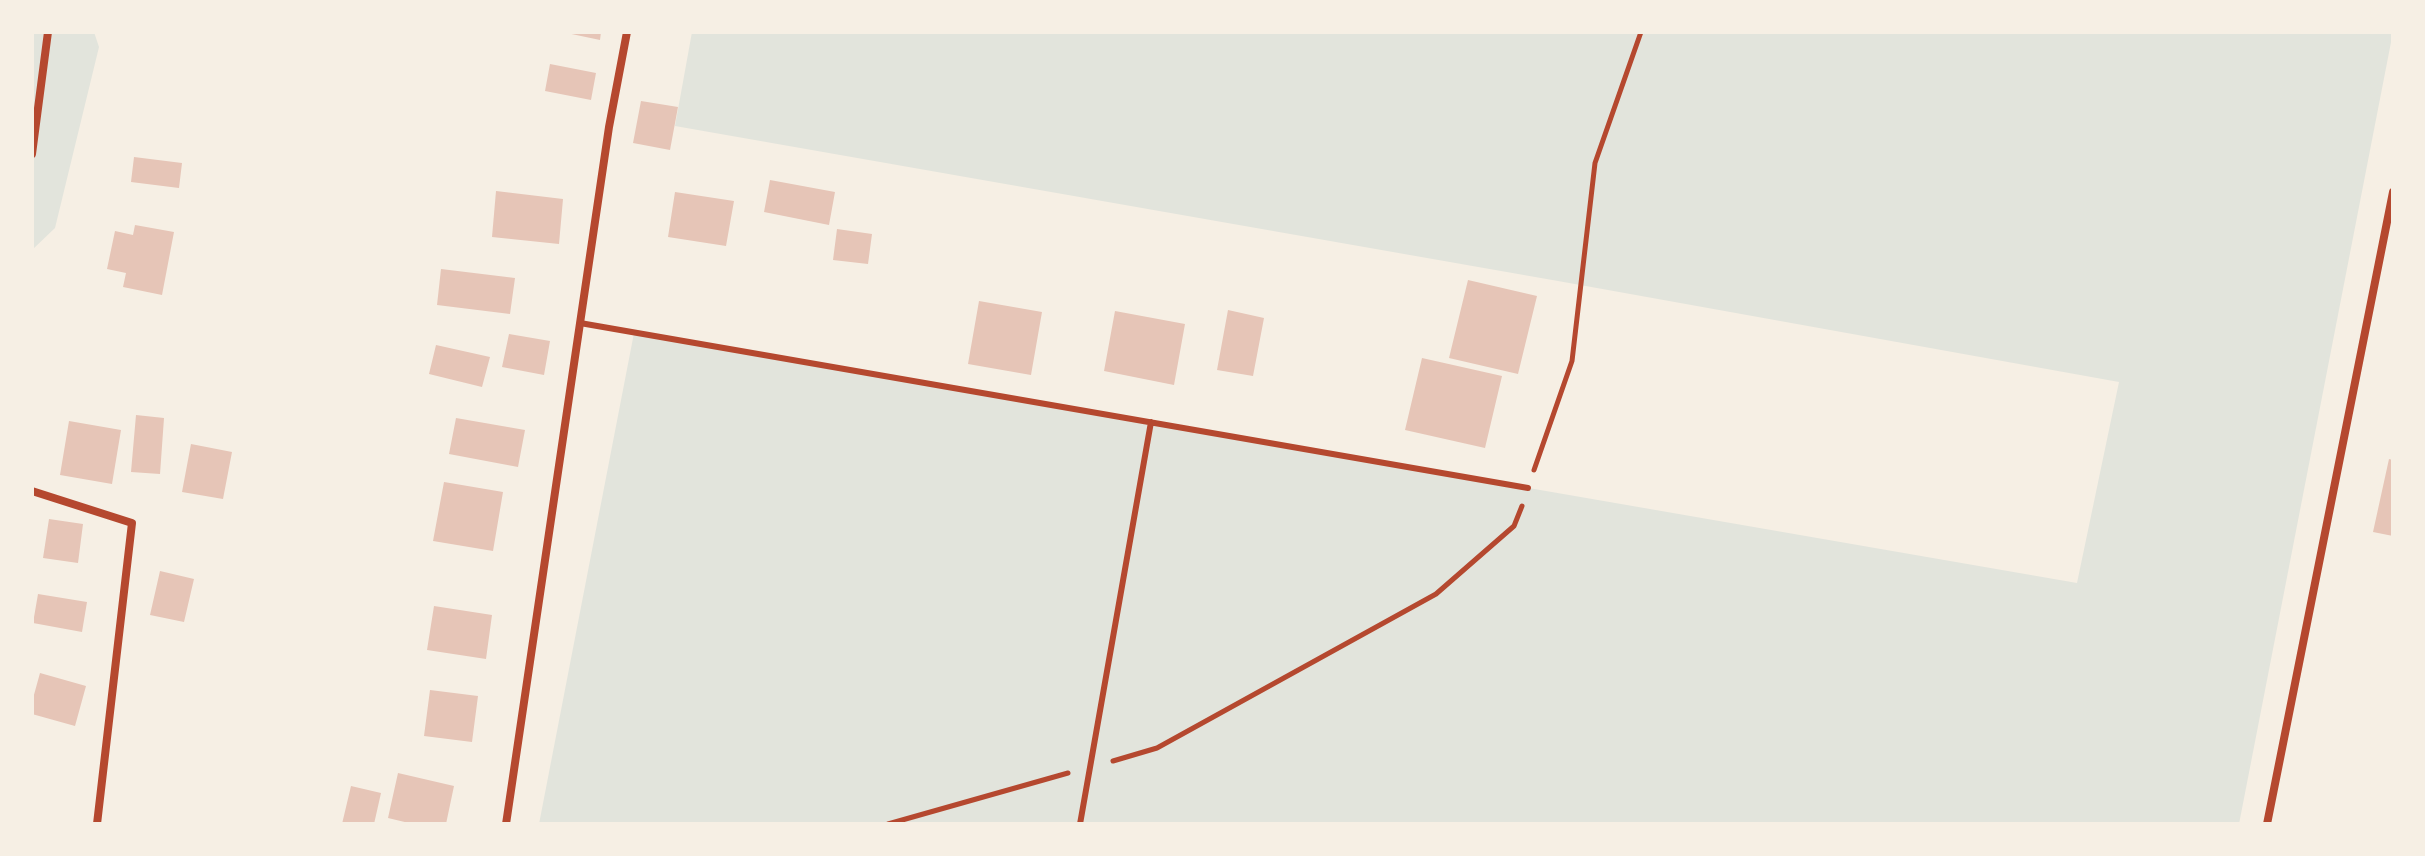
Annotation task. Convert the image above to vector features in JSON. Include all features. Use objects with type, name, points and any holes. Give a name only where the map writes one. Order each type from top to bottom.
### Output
[{"type":"street","points":[[32,154],[48,32]]},
{"type":"street","points":[[506,824],[609,127],[627,32]]},
{"type":"street","points":[[2267,824],[2393,192]]},
{"type":"street","points":[[32,491],[132,523],[97,824]]},
{"type":"lane","points":[[580,323],[1528,488]]},
{"type":"lane","points":[[1080,824],[1151,422]]},
{"type":"path","points":[[888,824],[1157,748],[1436,594],[1514,526],[1572,361],[1595,163],[1641,32]]},
{"type":"shaded area","points":[[32,32],[94,32],[99,47],[55,228],[32,250]]},
{"type":"shaded area","points":[[692,32],[2393,32],[2239,824],[539,824],[634,333],[2077,583],[2119,382],[675,126]]},
{"type":"building","points":[[562,32],[601,32],[600,40]]},
{"type":"building","points":[[550,64],[596,73],[591,100],[545,91]]},
{"type":"building","points":[[641,101],[678,107],[670,150],[633,143]]},
{"type":"building","points":[[134,157],[182,163],[179,188],[131,182]]},
{"type":"building","points":[[770,180],[835,192],[829,225],[764,212]]},
{"type":"building","points":[[496,191],[563,199],[559,244],[492,237]]},
{"type":"building","points":[[675,192],[734,201],[726,246],[668,237]]},
{"type":"building","points":[[135,225],[174,232],[162,295],[123,287],[126,273],[107,269],[115,231],[133,235]]},
{"type":"building","points":[[837,229],[872,234],[868,264],[833,260]]},
{"type":"building","points":[[441,269],[515,278],[510,314],[437,305]]},
{"type":"building","points":[[1468,280],[1537,296],[1518,374],[1449,358]]},
{"type":"building","points":[[979,301],[1042,312],[1031,375],[968,364]]},
{"type":"building","points":[[1228,310],[1264,318],[1253,376],[1217,370]]},
{"type":"building","points":[[1115,311],[1185,324],[1174,385],[1104,371]]},
{"type":"building","points":[[509,334],[550,341],[544,375],[502,367]]},
{"type":"building","points":[[436,345],[490,357],[482,387],[429,374]]},
{"type":"building","points":[[1422,358],[1502,376],[1485,448],[1405,430]]},
{"type":"building","points":[[136,415],[164,418],[160,474],[131,472]]},
{"type":"building","points":[[456,418],[525,430],[518,467],[449,454]]},
{"type":"building","points":[[69,421],[121,430],[112,484],[60,475]]},
{"type":"building","points":[[191,444],[232,452],[223,499],[182,492]]},
{"type":"building","points":[[2389,459],[2393,460],[2393,536],[2373,532]]},
{"type":"building","points":[[444,482],[503,492],[493,551],[433,541]]},
{"type":"building","points":[[49,519],[83,524],[78,563],[43,558]]},
{"type":"building","points":[[160,571],[194,579],[184,622],[150,615]]},
{"type":"building","points":[[38,594],[87,602],[82,632],[33,623]]},
{"type":"building","points":[[434,606],[492,615],[486,659],[427,650]]},
{"type":"building","points":[[40,673],[86,686],[75,726],[32,714]]},
{"type":"building","points":[[430,690],[478,696],[472,742],[424,736]]},
{"type":"building","points":[[398,773],[454,786],[446,824],[413,824],[388,818]]},
{"type":"building","points":[[351,786],[381,793],[374,824],[342,824]]}]
